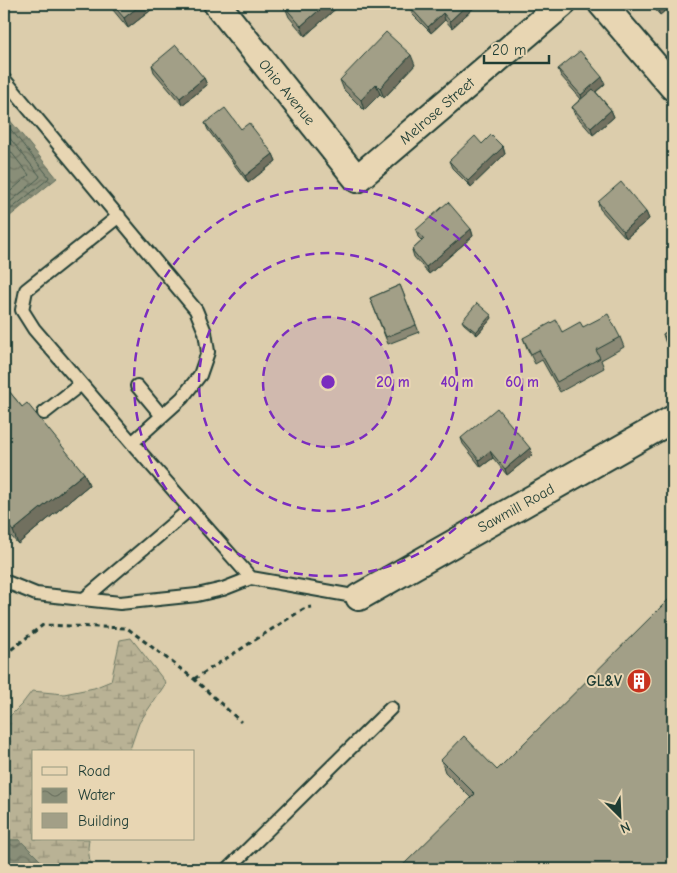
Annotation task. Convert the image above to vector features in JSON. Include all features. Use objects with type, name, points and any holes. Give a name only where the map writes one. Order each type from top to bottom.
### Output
[{"type":"street","name":"Ohio Avenue","points":[[217,4],[358,179]]},
{"type":"street","name":"Melrose Street","points":[[358,179],[562,4]]},
{"type":"street","points":[[602,4],[673,87]]},
{"type":"street","name":"Sawmill Road","points":[[359,597],[673,419]]},
{"type":"lane","points":[[4,79],[196,310],[205,332],[208,352],[200,375],[182,398],[132,444]]},
{"type":"lane","points":[[118,216],[26,290],[22,310],[34,329],[132,444],[252,578]]},
{"type":"lane","points":[[44,413],[81,384]]},
{"type":"lane","points":[[137,386],[162,416]]},
{"type":"lane","points":[[84,599],[190,509]]},
{"type":"lane","points":[[4,581],[36,594],[120,603],[198,594],[223,589],[252,578],[359,597]]},
{"type":"lane","points":[[228,869],[391,708]]},
{"type":"path","points":[[194,679],[305,608],[314,606]]},
{"type":"path","points":[[4,655],[43,624],[128,628],[194,679],[241,722]]},
{"type":"green space","points":[[131,638],[166,683],[139,723],[130,750],[32,750],[32,840],[89,840],[91,869],[42,869],[40,860],[20,840],[4,840],[4,722],[32,691],[64,694],[94,688],[111,681],[120,640]]},
{"type":"water","points":[[4,113],[57,178],[4,221]]},
{"type":"water","points":[[4,840],[20,840],[40,860],[42,869],[4,869]]},
{"type":"building","points":[[112,4],[142,4],[124,18]]},
{"type":"building","points":[[289,4],[326,4],[301,26],[285,7]]},
{"type":"building","points":[[413,4],[468,4],[450,21],[443,13],[428,27],[410,7]]},
{"type":"building","points":[[654,4],[662,4],[657,8]]},
{"type":"building","points":[[386,32],[411,55],[380,88],[376,84],[361,100],[340,80]]},
{"type":"building","points":[[176,45],[204,78],[180,98],[152,65]]},
{"type":"building","points":[[580,51],[602,77],[581,95],[558,69]]},
{"type":"building","points":[[593,89],[611,110],[591,128],[572,107]]},
{"type":"building","points":[[225,108],[241,129],[249,123],[273,154],[245,176],[205,123]]},
{"type":"building","points":[[491,135],[503,147],[468,181],[449,161],[475,136],[482,144]]},
{"type":"building","points":[[621,182],[646,212],[623,231],[598,202]]},
{"type":"building","points":[[448,202],[471,229],[426,267],[412,250],[424,239],[416,230]]},
{"type":"building","points":[[400,285],[416,325],[386,337],[370,298]]},
{"type":"building","points":[[477,303],[491,315],[476,332],[462,321]]},
{"type":"building","points":[[608,314],[620,337],[596,350],[600,358],[557,382],[539,350],[531,354],[523,338],[556,320],[562,332],[580,322],[583,327]]},
{"type":"building","points":[[673,328],[673,352],[663,334]]},
{"type":"building","points":[[4,385],[22,407],[27,403],[84,473],[13,531],[4,520]]},
{"type":"building","points":[[497,408],[530,448],[505,469],[490,451],[479,460],[461,438]]},
{"type":"building","name":"GL&V","points":[[673,595],[673,869],[399,869],[475,794],[441,760],[464,736],[497,770]]},
{"type":"place","name":"GL&V","points":[[639,681]]}]
